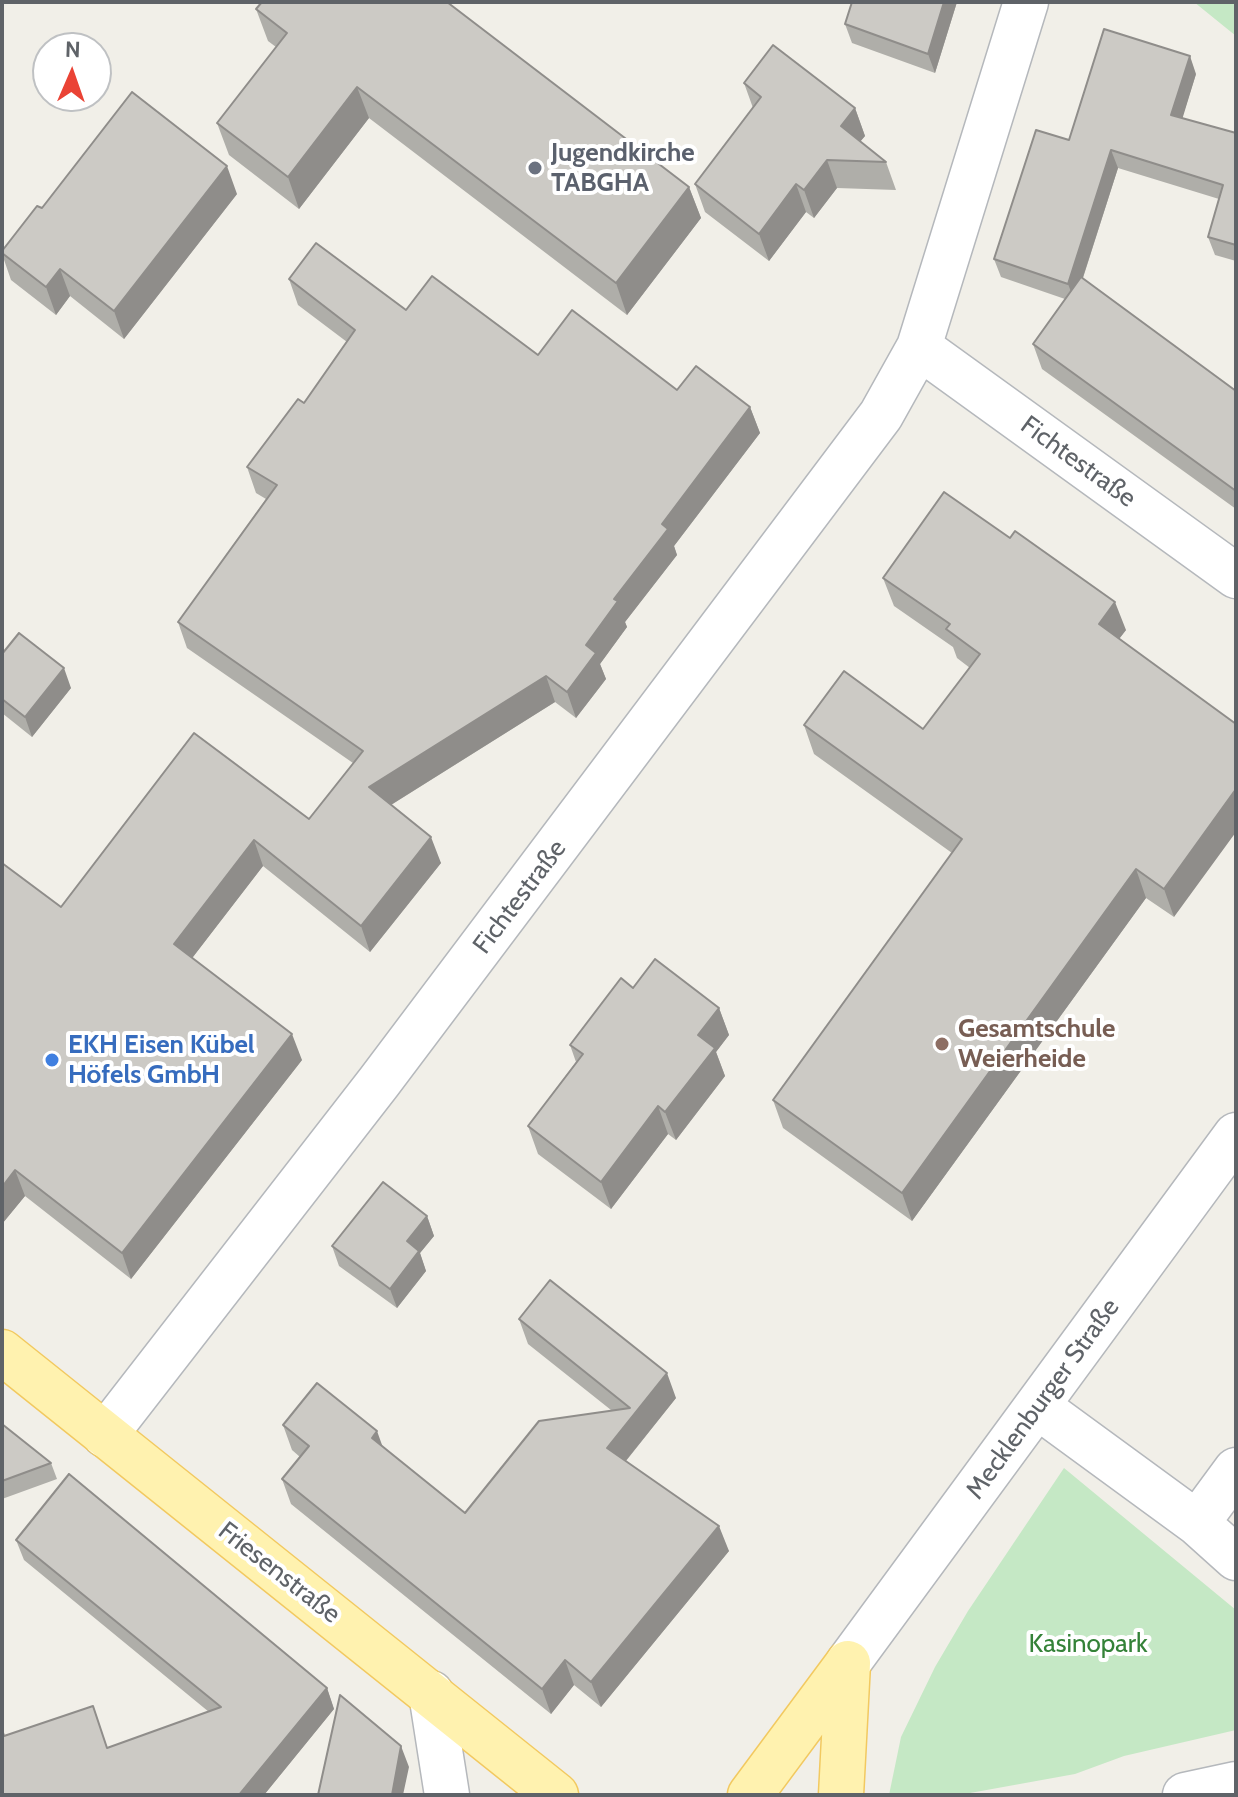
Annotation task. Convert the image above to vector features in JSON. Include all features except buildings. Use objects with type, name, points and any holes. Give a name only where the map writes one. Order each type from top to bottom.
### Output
[{"type":"main road","name":"Friesenstraße","points":[[2,1352],[556,1795]]},
{"type":"main road","name":"Mecklenburger Straße","points":[[750,1795],[848,1663]]},
{"type":"main road","points":[[841,1795],[848,1663]]},
{"type":"street","name":"Fichtestraße","points":[[105,1435],[398,1058],[881,415],[919,347],[1026,2]]},
{"type":"street","name":"Fichtestraße","points":[[919,347],[1236,576]]},
{"type":"street","name":"Mecklenburger Straße","points":[[848,1663],[1236,1135]]},
{"type":"street","points":[[1037,1406],[1197,1523],[1236,1558]]},
{"type":"street","points":[[1197,1523],[1236,1470]]},
{"type":"street","points":[[431,1693],[447,1795]]},
{"type":"street","points":[[1185,1795],[1236,1784]]},
{"type":"green space","points":[[1194,2],[1236,2],[1236,36]]},
{"type":"green space","name":"Kasinopark","points":[[1064,1468],[1236,1610],[1236,1730],[1124,1756],[1075,1774],[959,1795],[889,1795],[901,1737],[935,1667],[968,1611]]},
{"type":"place","name":"Jugendkirche TABGHA","points":[[535,168]]},
{"type":"place","name":"Gesamtschule Weierheide","points":[[942,1044]]},
{"type":"place","name":"EKH Eisen Kübel Höfels GmbH","points":[[52,1060]]}]
